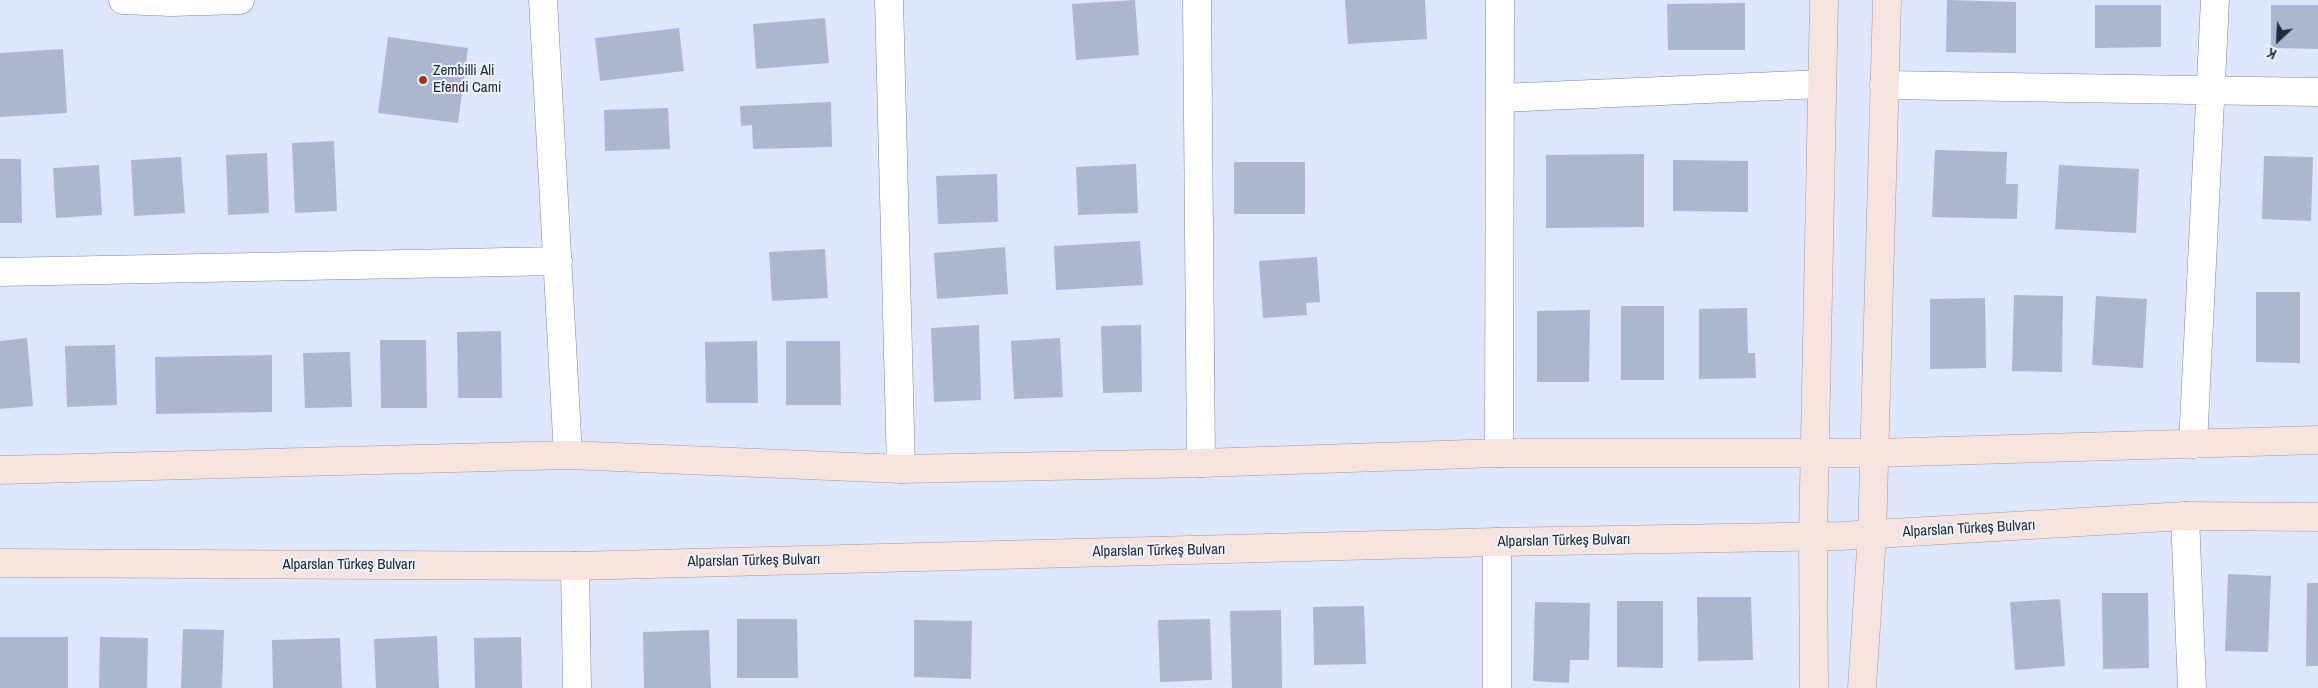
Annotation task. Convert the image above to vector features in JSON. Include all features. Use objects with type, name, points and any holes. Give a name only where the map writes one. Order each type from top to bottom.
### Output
[{"type":"main road","points":[[1814,688],[1813,536],[1824,0]]},
{"type":"main road","points":[[1862,688],[1872,535],[1887,0]]},
{"type":"main road","points":[[0,470],[568,456],[901,469],[1201,463],[1499,453],[1874,453],[2318,440]]},
{"type":"main road","name":"Alparslan Türkeş Bulvarı","points":[[0,563],[575,566],[1497,542],[1872,535],[2185,516],[2318,517]]},
{"type":"street","points":[[123,0],[171,2],[240,0]]},
{"type":"street","points":[[543,0],[568,456]]},
{"type":"street","points":[[889,0],[901,469]]},
{"type":"street","points":[[1197,0],[1201,463]]},
{"type":"street","points":[[1499,453],[1500,0]]},
{"type":"street","points":[[2192,444],[2215,0]]},
{"type":"street","points":[[1500,98],[1822,84]]},
{"type":"street","points":[[1884,85],[2318,92]]},
{"type":"street","points":[[0,272],[558,261]]},
{"type":"street","points":[[2185,516],[2192,688],[2185,688]]},
{"type":"street","points":[[1497,542],[1497,688]]},
{"type":"street","points":[[575,566],[578,688]]},
{"type":"building","points":[[1135,0],[1139,55],[1076,60],[1072,4]]},
{"type":"building","points":[[1345,0],[1425,0],[1427,39],[1348,44]]},
{"type":"building","points":[[1947,0],[2016,2],[2016,53],[1946,52]]},
{"type":"building","points":[[1745,3],[1745,50],[1668,50],[1667,4]]},
{"type":"building","points":[[2095,5],[2161,5],[2161,47],[2095,48]]},
{"type":"building","points":[[2271,5],[2318,5],[2318,49],[2271,48]]},
{"type":"building","points":[[825,18],[829,63],[756,69],[753,24]]},
{"type":"building","points":[[679,28],[684,71],[600,81],[595,38]]},
{"type":"building","name":"Zembilli Ali Efendi Cami","points":[[388,37],[468,48],[458,123],[378,113]]},
{"type":"building","points":[[63,49],[67,113],[0,117],[0,53]]},
{"type":"building","points":[[831,102],[832,147],[753,149],[752,125],[741,126],[740,106]]},
{"type":"building","points":[[668,108],[670,149],[605,151],[604,110]]},
{"type":"building","points":[[334,141],[337,211],[295,213],[292,143]]},
{"type":"building","points":[[1935,150],[2007,152],[2006,184],[2018,184],[2017,219],[1932,217]]},
{"type":"building","points":[[267,153],[269,213],[228,215],[226,155]]},
{"type":"building","points":[[1644,154],[1644,227],[1546,228],[1546,155]]},
{"type":"building","points":[[2264,156],[2313,157],[2311,221],[2262,219]]},
{"type":"building","points":[[181,157],[185,213],[134,216],[131,160]]},
{"type":"building","points":[[0,159],[21,159],[22,223],[0,223]]},
{"type":"building","points":[[1673,160],[1748,161],[1748,212],[1673,211]]},
{"type":"building","points":[[1234,162],[1305,162],[1305,214],[1234,214]]},
{"type":"building","points":[[1136,164],[1138,213],[1078,215],[1076,167]]},
{"type":"building","points":[[99,165],[102,215],[56,218],[53,168]]},
{"type":"building","points":[[2059,165],[2139,169],[2136,233],[2055,229]]},
{"type":"building","points":[[997,174],[998,222],[938,224],[936,176]]},
{"type":"building","points":[[1140,241],[1143,285],[1056,290],[1054,246]]},
{"type":"building","points":[[1005,247],[1008,294],[937,299],[934,253]]},
{"type":"building","points":[[825,249],[828,298],[772,301],[769,252]]},
{"type":"building","points":[[1317,257],[1320,302],[1306,303],[1307,315],[1263,318],[1259,261]]},
{"type":"building","points":[[2256,292],[2300,292],[2300,363],[2256,362]]},
{"type":"building","points":[[2014,295],[2063,296],[2062,372],[2012,371]]},
{"type":"building","points":[[2096,296],[2147,299],[2143,368],[2092,365]]},
{"type":"building","points":[[1985,298],[1986,368],[1930,369],[1930,299]]},
{"type":"building","points":[[1621,306],[1664,306],[1664,380],[1621,380]]},
{"type":"building","points":[[1747,308],[1748,353],[1755,353],[1756,378],[1699,379],[1699,309]]},
{"type":"building","points":[[1590,310],[1589,382],[1537,382],[1537,311]]},
{"type":"building","points":[[979,325],[981,400],[934,402],[931,328]]},
{"type":"building","points":[[1141,325],[1142,392],[1103,393],[1101,326]]},
{"type":"building","points":[[501,331],[502,398],[458,398],[457,332]]},
{"type":"building","points":[[27,338],[33,406],[0,409],[0,341]]},
{"type":"building","points":[[1060,338],[1063,397],[1014,399],[1011,341]]},
{"type":"building","points":[[380,340],[426,340],[427,408],[381,408]]},
{"type":"building","points":[[757,341],[758,403],[706,403],[705,342]]},
{"type":"building","points":[[786,341],[840,341],[841,405],[786,405]]},
{"type":"building","points":[[115,345],[117,405],[67,407],[65,346]]},
{"type":"building","points":[[350,352],[352,407],[305,408],[303,353]]},
{"type":"building","points":[[272,355],[272,412],[156,414],[155,357]]},
{"type":"building","points":[[2228,574],[2271,576],[2268,652],[2225,651]]},
{"type":"building","points":[[2307,583],[2318,583],[2318,666],[2306,666]]},
{"type":"building","points":[[2102,593],[2148,593],[2149,668],[2103,669]]},
{"type":"building","points":[[1697,597],[1751,597],[1753,660],[1698,661]]},
{"type":"building","points":[[2060,599],[2065,666],[2015,670],[2010,602]]},
{"type":"building","points":[[1617,601],[1663,601],[1663,668],[1617,667]]},
{"type":"building","points":[[1535,602],[1590,603],[1589,660],[1570,660],[1569,683],[1533,681]]},
{"type":"building","points":[[1364,606],[1366,664],[1314,665],[1313,607]]},
{"type":"building","points":[[1281,610],[1282,688],[1232,688],[1230,611]]},
{"type":"building","points":[[737,619],[797,619],[798,678],[737,678]]},
{"type":"building","points":[[1210,619],[1212,680],[1160,682],[1158,620]]},
{"type":"building","points":[[914,620],[972,621],[971,679],[914,677]]},
{"type":"building","points":[[183,629],[224,630],[222,688],[181,688]]},
{"type":"building","points":[[709,630],[711,688],[644,688],[643,632]]},
{"type":"building","points":[[437,636],[439,688],[376,688],[374,639]]},
{"type":"building","points":[[0,637],[68,637],[68,688],[0,688]]},
{"type":"building","points":[[100,637],[148,638],[147,688],[99,688]]},
{"type":"building","points":[[521,637],[522,688],[475,688],[474,638]]},
{"type":"building","points":[[340,638],[342,688],[273,688],[272,640]]},
{"type":"place","name":"Zembilli Ali Efendi Cami","points":[[423,80]]}]
